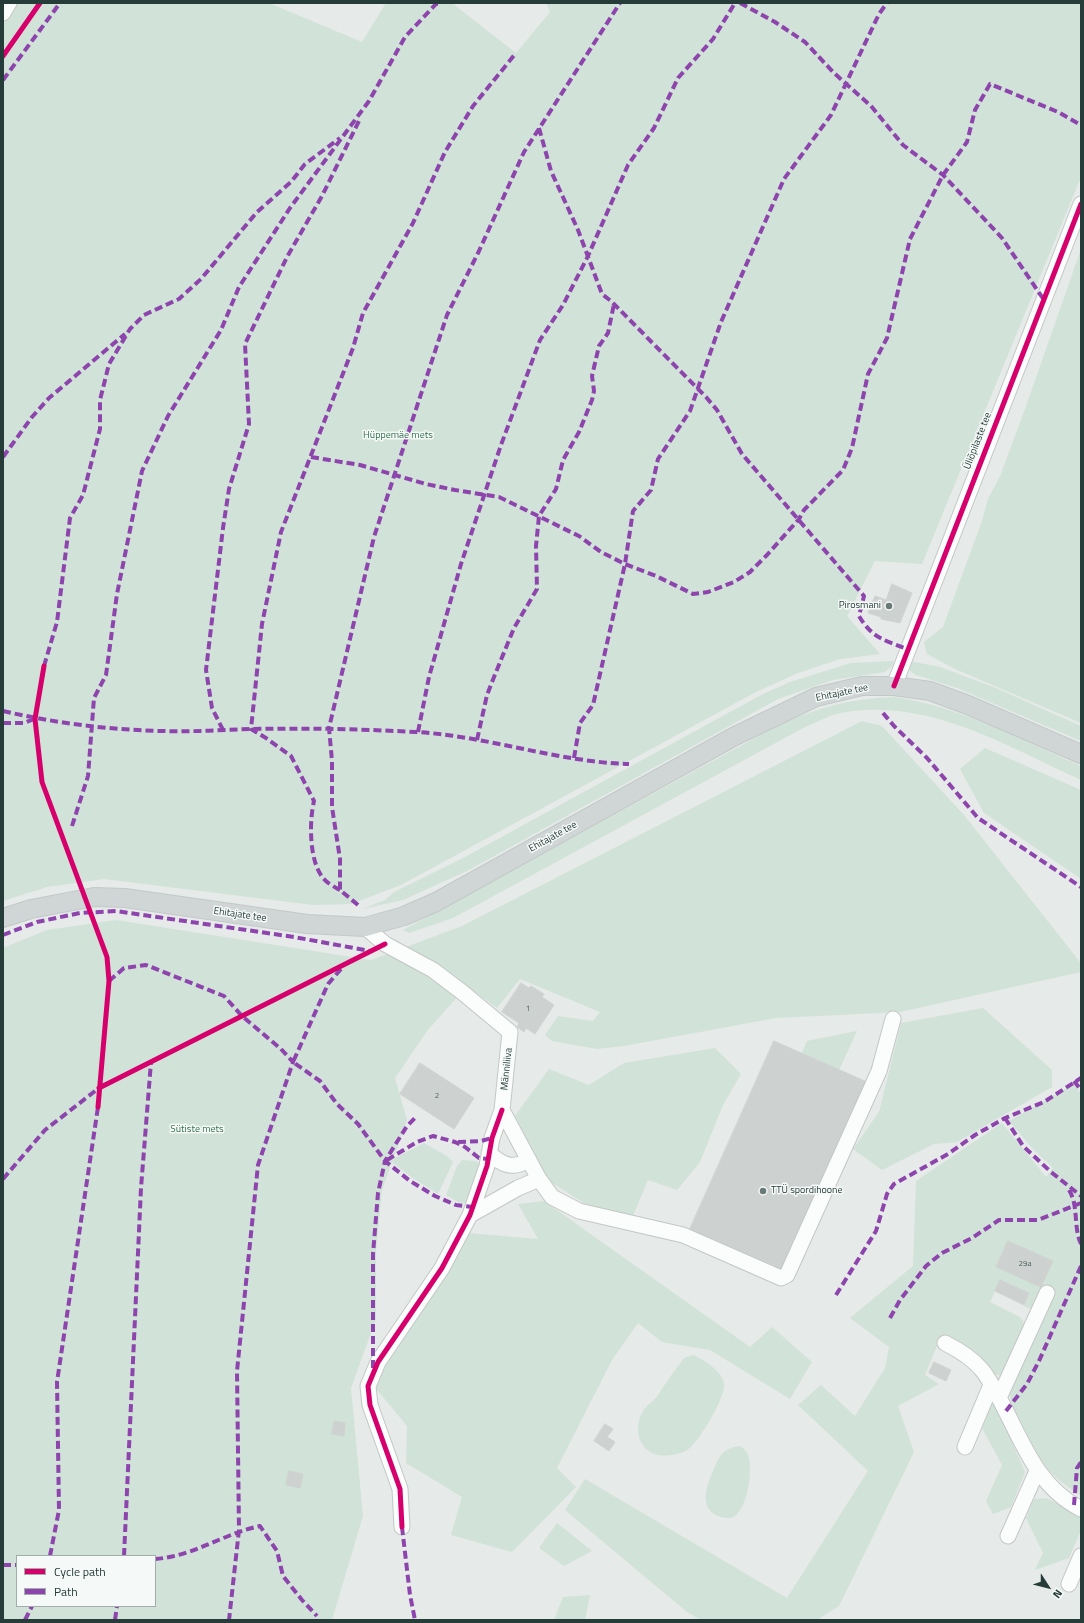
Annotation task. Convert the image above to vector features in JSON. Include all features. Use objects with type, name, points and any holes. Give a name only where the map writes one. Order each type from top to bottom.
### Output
[{"type":"main road","name":"Ehitajate tee","points":[[3,918],[31,909],[94,897],[125,898],[307,924],[365,927],[404,916],[436,902],[735,736],[816,697],[862,686],[894,686],[930,691],[968,705],[1081,754]]},
{"type":"street","points":[[3,13],[9,3]]},
{"type":"street","name":"Üliõpilaste tee","points":[[894,686],[1081,204]]},
{"type":"street","name":"Männiliiva","points":[[365,927],[385,944],[432,970],[456,987],[510,1032],[502,1110]]},
{"type":"street","points":[[502,1110],[539,1179],[552,1197],[579,1211],[683,1235],[781,1278],[786,1275],[879,1070],[893,1019]]},
{"type":"street","points":[[402,1526],[400,1489],[370,1405],[368,1386],[378,1362],[442,1268],[470,1215],[487,1166],[492,1138],[502,1110]]},
{"type":"street","points":[[489,1153],[500,1163],[510,1166],[523,1164],[529,1160]]},
{"type":"street","points":[[470,1215],[518,1188],[539,1179]]},
{"type":"street","points":[[999,1398],[1047,1293]]},
{"type":"street","points":[[945,1343],[963,1352],[982,1370],[999,1398],[1037,1471],[1047,1483],[1081,1509]]},
{"type":"street","points":[[965,1447],[991,1385]]},
{"type":"street","points":[[1008,1536],[1037,1471]]},
{"type":"street","points":[[1069,1584],[1081,1556]]},
{"type":"green space","name":"Hüppemäe mets","points":[[9,3],[269,3],[362,42],[386,3],[452,3],[516,53],[550,12],[546,3],[1081,3],[1081,177],[922,564],[875,561],[847,616],[880,654],[840,659],[798,673],[754,693],[401,885],[351,904],[313,905],[104,879],[47,887],[3,901],[3,13]]},
{"type":"green space","points":[[1081,249],[1081,723],[955,669],[927,654],[924,642],[943,627],[982,521],[988,499],[1000,476],[1025,409]]},
{"type":"green space","points":[[894,661],[892,666],[885,672],[833,680],[778,699],[469,870],[403,900],[362,909],[385,900],[394,892],[465,857],[761,695],[790,682],[851,663]]},
{"type":"green space","points":[[909,661],[940,667],[996,688],[1081,726],[1081,741],[957,688],[916,675],[910,671]]},
{"type":"green space","points":[[895,697],[943,708],[1013,735],[1081,766],[1081,780],[993,739],[932,717],[901,711],[869,710],[836,714],[805,727],[453,918],[409,933],[403,930],[775,727],[805,714],[834,705],[862,700]]},
{"type":"green space","name":"Sütiste mets","points":[[862,721],[882,726],[964,815],[1080,962],[1081,972],[900,1012],[776,1018],[624,1046],[597,1049],[552,1041],[545,1035],[558,1016],[593,1021],[600,1012],[520,979],[497,1008],[467,986],[427,1031],[395,1078],[407,1120],[393,1159],[424,1143],[447,1156],[453,1162],[438,1194],[411,1177],[392,1162],[382,1190],[376,1252],[376,1319],[351,1388],[363,1516],[332,1620],[3,1620],[3,948],[47,930],[116,920],[371,960],[462,926]]},
{"type":"green space","points":[[985,748],[1081,790],[1081,879],[984,813],[960,769]]},
{"type":"green space","points":[[983,1008],[1052,1070],[1052,1087],[957,1142],[934,1144],[882,1170],[853,1149],[879,1112],[901,1023]]},
{"type":"green space","points":[[857,1031],[839,1070],[802,1053],[807,1041]]},
{"type":"green space","points":[[715,1048],[741,1074],[723,1105],[700,1162],[677,1190],[648,1180],[632,1218],[595,1210],[549,1181],[515,1116],[549,1069],[589,1085],[624,1063]]},
{"type":"green space","points":[[1074,1084],[1081,1094],[1081,1496],[1056,1477],[1043,1463],[1027,1438],[1010,1396],[1009,1388],[1052,1290],[1042,1286],[1053,1261],[1008,1241],[996,1267],[1043,1287],[1033,1310],[1024,1306],[1029,1293],[1000,1280],[990,1302],[1020,1317],[1025,1324],[1002,1376],[993,1374],[982,1361],[970,1351],[941,1336],[925,1375],[939,1384],[898,1406],[914,1452],[839,1606],[817,1620],[701,1620],[687,1612],[565,1510],[585,1479],[787,1598],[868,1471],[798,1405],[821,1385],[855,1416],[885,1368],[889,1347],[850,1318],[913,1266],[916,1181],[1002,1123],[1046,1177],[1053,1168],[1032,1148],[1009,1121]]},
{"type":"green space","points":[[462,1160],[476,1161],[485,1170],[472,1204],[458,1202],[446,1195],[457,1166]]},
{"type":"green space","points":[[544,1201],[750,1347],[772,1327],[812,1362],[790,1399],[710,1350],[662,1342],[638,1323],[612,1360],[557,1468],[576,1487],[512,1552],[451,1535],[462,1497],[406,1463],[407,1426],[373,1385],[468,1233],[538,1239],[518,1204]]},
{"type":"green space","points":[[694,1355],[712,1366],[720,1374],[724,1383],[721,1398],[711,1419],[692,1446],[679,1453],[665,1456],[656,1455],[643,1445],[640,1439],[638,1428],[640,1416],[655,1399],[684,1358]]},
{"type":"green space","points":[[993,1398],[1025,1472],[1011,1507],[993,1514],[986,1501],[1002,1465],[982,1428]]},
{"type":"green space","points":[[740,1446],[747,1452],[750,1469],[750,1478],[746,1496],[743,1504],[735,1516],[730,1518],[721,1517],[714,1514],[709,1509],[706,1491],[715,1465],[723,1453],[730,1448]]},
{"type":"green space","points":[[1046,1498],[1081,1515],[1081,1530],[1069,1558],[1035,1570],[1043,1553],[1026,1518],[1034,1499]]},
{"type":"green space","points":[[557,1523],[592,1551],[564,1566],[539,1548]]},
{"type":"green space","points":[[590,1595],[585,1620],[554,1620],[563,1597]]},
{"type":"building","name":"Pirosmani","points":[[892,584],[912,593],[900,623],[881,619],[881,617],[868,613],[875,596],[886,600]]},
{"type":"building","points":[[521,983],[529,988],[531,986],[544,994],[542,997],[554,1005],[535,1034],[526,1028],[524,1032],[517,1027],[519,1023],[502,1012]]},
{"type":"building","name":"TTÜ spordihoone","points":[[774,1041],[867,1082],[784,1270],[690,1229]]},
{"type":"building","points":[[420,1063],[474,1098],[454,1129],[400,1094]]},
{"type":"building","points":[[1008,1241],[1053,1261],[1041,1287],[996,1267]]},
{"type":"building","points":[[1000,1280],[1029,1293],[1024,1305],[995,1291]]},
{"type":"building","points":[[934,1362],[951,1370],[946,1381],[929,1373]]},
{"type":"building","points":[[334,1421],[345,1423],[344,1436],[332,1434]]},
{"type":"building","points":[[605,1424],[613,1429],[607,1437],[615,1442],[609,1451],[594,1441]]},
{"type":"building","points":[[289,1471],[303,1474],[300,1488],[286,1485]]},
{"type":"marked path","points":[[3,80],[60,3]]},
{"type":"marked path","points":[[72,826],[88,776],[94,698],[106,675],[117,594],[142,471],[168,416],[221,330],[239,287],[290,208],[369,101],[405,37],[436,4],[440,3]]},
{"type":"marked path","points":[[358,905],[340,890],[340,859],[332,807],[332,761],[329,728],[374,537],[447,315],[479,251],[524,152],[620,3]]},
{"type":"marked path","points":[[418,732],[429,677],[461,564],[501,445],[540,340],[563,305],[588,256],[628,165],[654,128],[678,78],[713,39],[735,3]]},
{"type":"marked path","points":[[740,3],[775,22],[805,42],[834,73],[871,106],[903,145],[943,175],[1002,238],[1044,300]]},
{"type":"marked path","points":[[574,758],[580,723],[593,705],[625,564],[633,511],[651,490],[658,459],[690,411],[721,322],[784,179],[831,115],[879,14],[887,3]]},
{"type":"marked path","points":[[340,890],[324,879],[315,863],[311,831],[314,801],[291,756],[251,729],[262,624],[281,532],[353,348],[363,313],[413,223],[445,152],[473,106],[516,53]]},
{"type":"marked path","points":[[311,457],[360,465],[426,484],[499,497],[579,536],[601,552],[693,594],[708,592],[734,582],[750,572],[767,555],[799,519],[804,510],[843,470],[852,448],[868,374],[887,338],[910,239],[943,175],[967,142],[975,110],[990,84],[1058,112],[1081,125]]},
{"type":"marked path","points":[[223,730],[212,708],[206,670],[229,489],[249,424],[245,344],[287,257],[322,196],[359,121]]},
{"type":"marked path","points":[[539,128],[551,171],[578,230],[602,294],[611,301],[717,410],[742,454],[864,596],[859,616],[869,629],[879,637],[907,649]]},
{"type":"marked path","points":[[44,666],[57,622],[70,518],[83,495],[100,429],[100,400],[109,364],[130,329],[144,315],[179,299],[201,279],[257,212],[291,182],[305,164],[340,138]]},
{"type":"marked path","points":[[477,740],[487,695],[496,672],[514,628],[537,589],[536,546],[539,516],[556,489],[563,460],[579,432],[592,400],[594,391],[592,376],[599,346],[608,333],[614,304]]},
{"type":"marked path","points":[[3,457],[32,417],[49,398],[125,334]]},
{"type":"marked path","points":[[3,711],[42,719],[123,729],[185,731],[251,729],[354,729],[443,734],[575,759],[629,764]]},
{"type":"marked path","points":[[883,713],[894,726],[927,758],[978,818],[1081,887]]},
{"type":"marked path","points":[[3,723],[24,723],[34,719]]},
{"type":"marked path","points":[[3,935],[37,922],[80,913],[116,911],[294,937],[370,951]]},
{"type":"marked path","points":[[109,981],[124,968],[146,965],[224,996],[242,1016],[281,1049],[293,1062],[258,1165],[237,1371],[239,1530],[229,1620]]},
{"type":"marked path","points":[[341,969],[328,984],[293,1062],[320,1081],[337,1104],[358,1124],[385,1161],[410,1181],[435,1196],[456,1205],[473,1207]]},
{"type":"marked path","points":[[124,1555],[141,1188],[151,1062]]},
{"type":"marked path","points":[[836,1295],[876,1231],[887,1194],[894,1184],[948,1154],[975,1135],[1005,1118],[1044,1102],[1081,1078]]},
{"type":"marked path","points":[[1074,1081],[1081,1090]]},
{"type":"marked path","points":[[3,1179],[45,1130],[99,1088]]},
{"type":"marked path","points":[[50,1555],[59,1510],[57,1382],[98,1107]]},
{"type":"marked path","points":[[373,1368],[373,1254],[378,1193],[385,1161],[407,1126],[415,1118]]},
{"type":"marked path","points":[[1005,1118],[1023,1146],[1051,1172],[1081,1196]]},
{"type":"marked path","points":[[387,1160],[417,1142],[433,1136],[455,1142],[465,1147],[479,1158],[488,1159]]},
{"type":"marked path","points":[[458,1142],[481,1141],[492,1138]]},
{"type":"marked path","points":[[1069,1190],[1074,1203],[1077,1231],[1081,1244]]},
{"type":"marked path","points":[[890,1318],[900,1300],[926,1266],[942,1253],[972,1238],[999,1220],[1038,1220],[1081,1203]]},
{"type":"marked path","points":[[1006,1411],[1027,1384],[1039,1361],[1081,1266]]},
{"type":"marked path","points":[[1074,1505],[1077,1468],[1081,1462]]},
{"type":"marked path","points":[[156,1559],[183,1554],[233,1534],[260,1526],[277,1551],[283,1576],[317,1616]]},
{"type":"marked path","points":[[402,1527],[410,1595],[415,1620]]},
{"type":"marked path","points":[[3,1565],[16,1565]]},
{"type":"marked path","points":[[25,1620],[32,1607]]},
{"type":"marked path","points":[[115,1620],[117,1607]]},
{"type":"cycle path","points":[[3,56],[40,3]]},
{"type":"cycle path","points":[[894,686],[1081,204]]},
{"type":"cycle path","points":[[44,666],[35,719],[42,782],[107,957],[109,981],[98,1107]]},
{"type":"cycle path","points":[[99,1088],[385,944]]},
{"type":"cycle path","points":[[402,1527],[400,1489],[370,1405],[368,1386],[378,1362],[442,1268],[470,1215],[487,1166],[492,1138],[502,1110]]},
{"type":"place","name":"Pirosmani","points":[[889,606]]},
{"type":"place","name":"TTÜ spordihoone","points":[[763,1191]]}]
